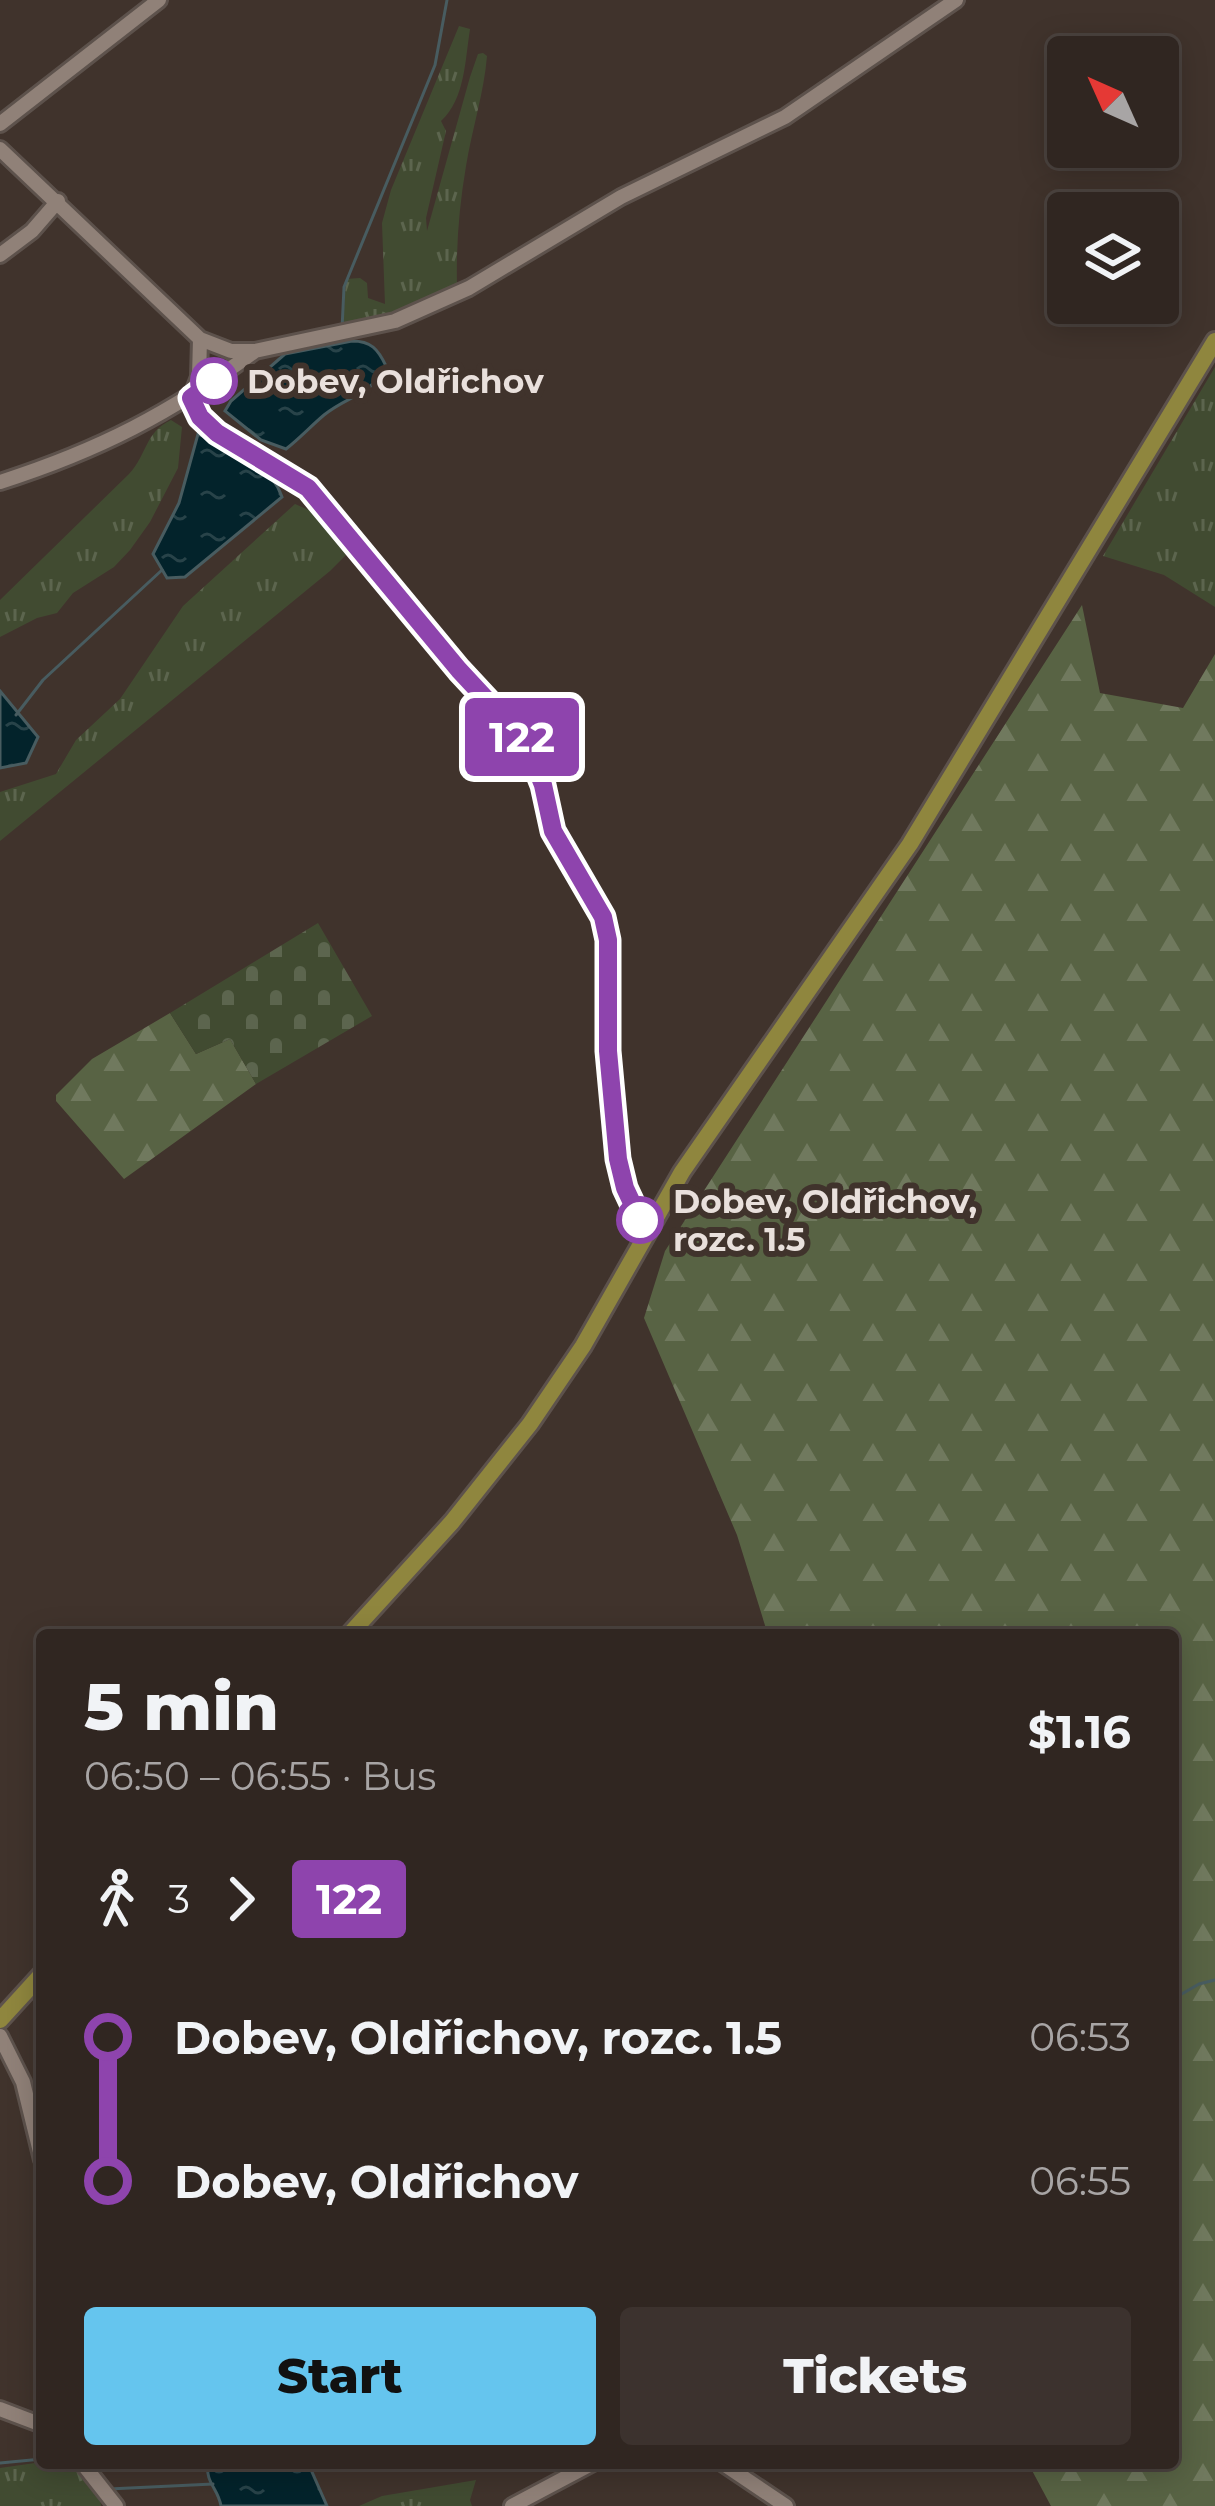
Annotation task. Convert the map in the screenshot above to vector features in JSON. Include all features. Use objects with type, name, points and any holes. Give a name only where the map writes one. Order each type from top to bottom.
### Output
[{"type":"main road","points":[[354,1629],[452,1522],[530,1424],[583,1346],[718,1116],[910,844],[1215,341]]},
{"type":"main road","points":[[0,2020],[36,1981]]},
{"type":"street","points":[[0,124],[159,0]]},
{"type":"street","points":[[0,149],[200,339],[232,351],[255,351],[395,321],[469,288],[621,197],[785,117],[956,0]]},
{"type":"street","points":[[0,255],[32,231],[58,201]]},
{"type":"street","points":[[200,339],[199,377],[191,398],[200,417],[217,433],[308,488],[459,670],[526,742],[543,785],[553,831],[603,917],[618,1159],[635,1211],[650,1228]]},
{"type":"street","points":[[0,482],[101,446],[191,398],[255,351]]},
{"type":"street","points":[[0,2036],[23,2082],[36,2135]]},
{"type":"street","points":[[0,2409],[36,2423]]},
{"type":"street","points":[[87,2469],[116,2506]]},
{"type":"street","points":[[512,2506],[582,2469]]},
{"type":"street","points":[[731,2469],[786,2506]]},
{"type":"green space","points":[[459,26],[470,29],[465,66],[455,102],[441,121],[446,131],[426,218],[427,231],[470,77],[478,54],[483,53],[487,56],[485,70],[460,211],[457,287],[387,316],[343,324],[346,279],[360,278],[367,283],[368,298],[385,304],[382,223],[391,190]]},
{"type":"green space","points":[[1215,367],[1215,607],[1164,575],[1103,556]]},
{"type":"green space","points":[[171,420],[182,427],[178,468],[130,550],[114,567],[73,593],[57,613],[0,637],[0,600],[129,474],[151,437]]},
{"type":"green space","points":[[295,504],[327,518],[352,549],[0,841],[0,792],[56,774],[76,740],[120,699],[183,606]]},
{"type":"green space","points":[[1082,605],[1100,693],[1183,708],[1215,654],[1215,2506],[1051,2506],[1031,2469],[1179,2469],[1179,1629],[766,1629],[737,1535],[644,1318],[665,1251]]},
{"type":"green space","points":[[318,923],[372,1016],[256,1084],[230,1039],[196,1054],[170,1013]]},
{"type":"green space","points":[[170,1013],[196,1054],[230,1039],[256,1084],[124,1179],[56,1101],[56,1095],[92,1059]]},
{"type":"green space","points":[[36,2463],[36,2469],[80,2469],[99,2490],[101,2506],[0,2506],[0,2468]]},
{"type":"green space","points":[[476,2480],[472,2506],[359,2506],[382,2496]]},
{"type":"water","points":[[352,341],[377,351],[386,366],[380,376],[286,449],[261,440],[225,411],[285,354]]},
{"type":"water","points":[[198,434],[258,465],[282,497],[185,577],[167,578],[153,554],[179,503]]},
{"type":"water","points":[[0,691],[38,737],[26,763],[0,768]]},
{"type":"water","points":[[208,2469],[311,2469],[327,2506],[221,2506]]},
{"type":"waterway","points":[[342,329],[344,287],[435,65],[447,0]]},
{"type":"waterway","points":[[16,715],[43,680],[162,570]]},
{"type":"waterway","points":[[1179,1996],[1215,1980]]},
{"type":"waterway","points":[[0,2463],[36,2460]]},
{"type":"waterway","points":[[75,2469],[85,2477]]},
{"type":"waterway","points":[[109,2489],[213,2484]]},
{"type":"bus line","name":"122","points":[[214,381],[191,398],[200,417],[217,433],[308,488],[459,670],[526,742],[543,785],[553,831],[603,917],[618,1159],[640,1220]]},
{"type":"place","name":"Dobev, Oldřichov","points":[[214,381]]},
{"type":"place","name":"Dobev, Oldřichov, rozc. 1.5","points":[[640,1220]]}]
